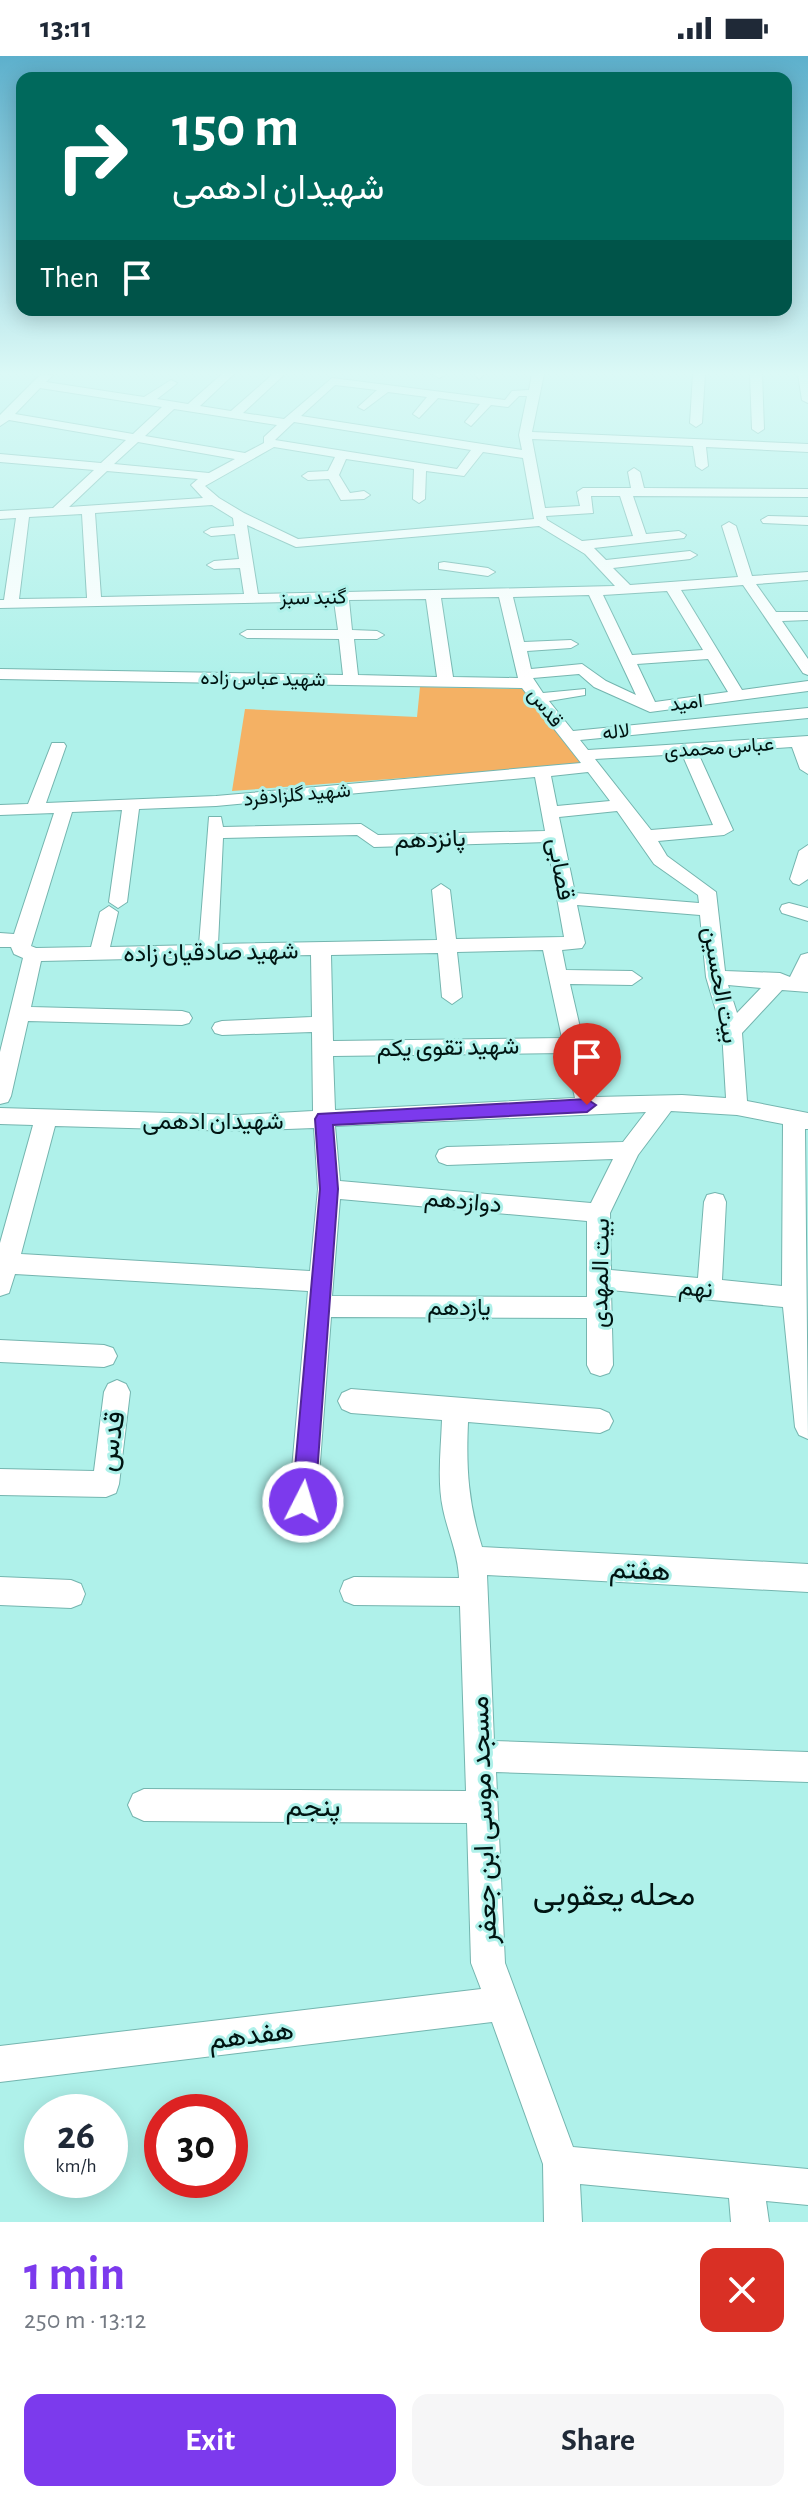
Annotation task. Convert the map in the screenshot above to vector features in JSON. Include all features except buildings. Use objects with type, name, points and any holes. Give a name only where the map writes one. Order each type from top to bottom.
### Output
[{"type":"street","points":[[57,511],[95,475]]},
{"type":"street","points":[[191,475],[212,477]]},
{"type":"street","points":[[215,475],[197,485],[240,522],[296,543],[588,510],[583,492],[603,486],[631,491],[808,493]]},
{"type":"street","points":[[308,476],[331,475]]},
{"type":"street","points":[[333,475],[346,497],[364,495]]},
{"type":"street","points":[[419,499],[420,475]]},
{"type":"street","points":[[531,475],[540,517],[581,545],[626,590]]},
{"type":"street","points":[[634,475],[631,491],[641,539]]},
{"type":"street","points":[[0,515],[214,501]]},
{"type":"street","points":[[88,509],[94,602]]},
{"type":"street","points":[[6,604],[23,514]]},
{"type":"street","points":[[768,520],[808,521]]},
{"type":"street","points":[[211,532],[240,522]]},
{"type":"street","points":[[240,522],[252,599]]},
{"type":"street","points":[[325,523],[334,538]]},
{"type":"street","points":[[729,526],[746,580],[808,670]]},
{"type":"street","points":[[581,545],[679,535]]},
{"type":"street","points":[[0,546],[19,546]]},
{"type":"street","points":[[603,565],[690,555]]},
{"type":"street","points":[[475,594],[497,557]]},
{"type":"street","points":[[214,565],[246,563]]},
{"type":"street","points":[[444,566],[488,572]]},
{"type":"street","name":"گنبد سبز","points":[[6,604],[626,590],[808,576]]},
{"type":"street","points":[[672,587],[738,696]]},
{"type":"street","points":[[594,591],[650,707]]},
{"type":"street","name":"قدس","points":[[505,593],[526,679],[588,761]]},
{"type":"street","points":[[433,595],[446,682]]},
{"type":"street","points":[[341,597],[351,680]]},
{"type":"street","points":[[771,617],[808,616]]},
{"type":"street","points":[[247,634],[377,635]]},
{"type":"street","points":[[518,647],[571,644]]},
{"type":"street","points":[[627,660],[713,654]]},
{"type":"street","name":"امید","points":[[526,679],[582,669],[600,684],[650,707],[808,686]]},
{"type":"street","name":"شهید عباس زاده","points":[[0,674],[446,682],[526,679]]},
{"type":"street","points":[[539,698],[579,692]]},
{"type":"street","name":"لاله","points":[[568,736],[808,713]]},
{"type":"street","points":[[803,742],[808,769]]},
{"type":"street","name":"عباس محمدی","points":[[588,761],[688,749],[803,742]]},
{"type":"street","points":[[35,808],[58,746]]},
{"type":"street","points":[[646,836],[724,830],[688,749]]},
{"type":"street","name":"شهید گلزادفرد","points":[[0,810],[216,801],[542,772],[588,761]]},
{"type":"street","name":"بیت الحسین","points":[[588,761],[646,836],[660,860],[707,892],[716,977],[732,1031],[737,1107]]},
{"type":"street","name":"قصابی","points":[[542,772],[575,943],[551,945]]},
{"type":"street","points":[[208,952],[216,801]]},
{"type":"street","points":[[99,954],[114,907],[131,804]]},
{"type":"street","points":[[551,812],[622,805]]},
{"type":"street","points":[[0,1096],[20,1014],[27,948],[65,807]]},
{"type":"street","name":"پانزدهم","points":[[214,833],[361,829],[374,841],[555,836]]},
{"type":"street","points":[[799,879],[808,851]]},
{"type":"street","points":[[441,890],[452,997]]},
{"type":"street","points":[[566,898],[709,910]]},
{"type":"street","name":"شهید صادقیان زاده","points":[[0,940],[27,948],[99,954],[551,945]]},
{"type":"street","points":[[551,945],[587,1105]]},
{"type":"street","points":[[303,1502],[329,1189],[324,1119],[321,949]]},
{"type":"street","points":[[732,1031],[795,982],[808,960]]},
{"type":"street","points":[[558,977],[632,978]]},
{"type":"street","points":[[716,977],[795,982]]},
{"type":"street","points":[[20,1014],[182,1018]]},
{"type":"street","points":[[222,1028],[322,1024]]},
{"type":"street","name":"شهید تقوی یکم","points":[[323,1049],[573,1045]]},
{"type":"street","name":"شهیدان ادهمی","points":[[0,1116],[238,1123],[587,1105],[665,1104],[737,1107],[801,1119]]},
{"type":"street","name":"بیت المهدی","points":[[600,1365],[598,1213],[629,1150],[665,1104]]},
{"type":"street","points":[[3,1275],[8,1229],[46,1119]]},
{"type":"street","points":[[801,1119],[801,1298],[808,1427]]},
{"type":"street","points":[[447,1156],[629,1150]]},
{"type":"street","name":"دوازدهم","points":[[329,1189],[598,1213]]},
{"type":"street","points":[[709,1289],[715,1202]]},
{"type":"street","name":"یازدهم","points":[[3,1275],[599,1308]]},
{"type":"street","name":"نهم","points":[[598,1279],[801,1298]]},
{"type":"street","points":[[0,1351],[104,1356]]},
{"type":"street","name":"قدس","points":[[0,1482],[106,1484],[117,1392]]},
{"type":"street","points":[[351,1401],[456,1407],[600,1421]]},
{"type":"street","name":"مسجد موسی ابن جعفر","points":[[456,1407],[453,1463],[456,1508],[472,1560],[488,1963],[561,2164],[563,2222]]},
{"type":"street","name":"هفتم","points":[[472,1560],[808,1578]]},
{"type":"street","points":[[0,1591],[71,1594]]},
{"type":"street","points":[[354,1591],[473,1592]]},
{"type":"street","points":[[481,1756],[808,1767]]},
{"type":"street","name":"پنجم","points":[[144,1805],[482,1807]]},
{"type":"street","name":"هفدهم","points":[[0,2064],[502,2004]]},
{"type":"street","points":[[561,2164],[808,2187]]},
{"type":"street","points":[[745,2181],[750,2222]]},
{"type":"shaded area","points":[[420,687],[529,689],[589,764],[232,791],[245,709],[417,717]]},
{"type":"district","name":"محله یعقوبی","points":[[614,1894]]},
{"type":"route","points":[[303,1502],[329,1189],[324,1119],[587,1105]]}]
